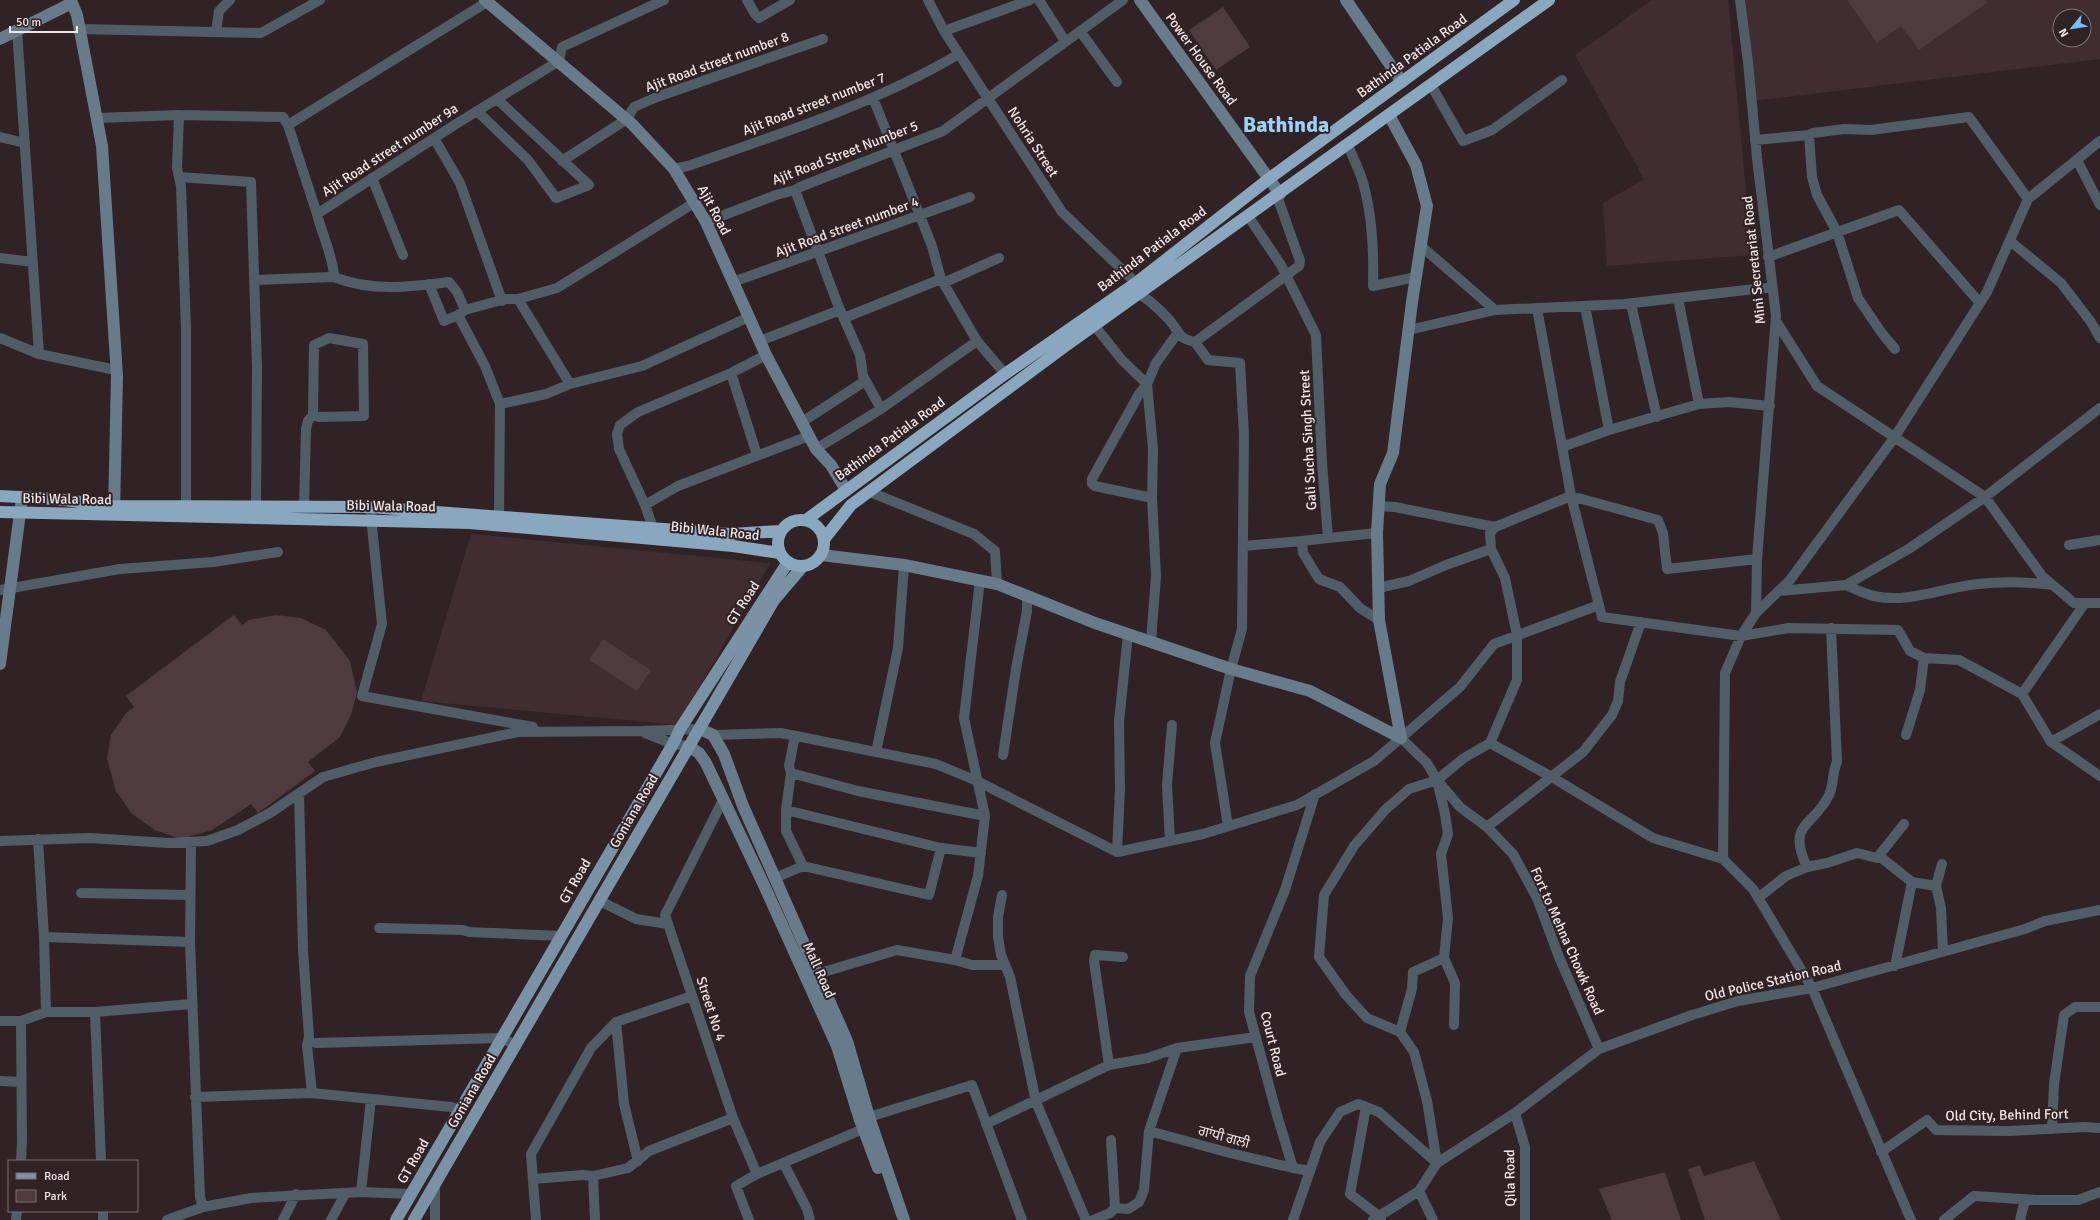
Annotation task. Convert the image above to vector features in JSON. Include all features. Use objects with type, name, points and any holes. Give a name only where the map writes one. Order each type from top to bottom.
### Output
[{"type":"highway","name":"Bathinda Patiala Road","points":[[806,520],[1005,374],[1138,288],[1270,178],[1514,0]]},
{"type":"highway","points":[[824,538],[818,527],[806,520],[792,522],[781,531],[778,538],[784,558],[803,566],[810,565],[821,555],[824,538],[851,505],[1094,325],[1138,288],[1278,195],[1549,0]]},
{"type":"highway","points":[[0,496],[114,510],[186,506],[370,507],[730,534],[781,531]]},
{"type":"highway","name":"Bibi Wala Road","points":[[0,512],[20,513],[114,510],[372,521],[470,523],[733,546],[784,558]]},
{"type":"main road","name":"GT Road","points":[[396,1220],[673,744],[680,729],[784,558]]},
{"type":"main road","name":"Goniana Road","points":[[414,1220],[774,600],[803,566]]},
{"type":"street","points":[[216,32],[219,12],[230,0]]},
{"type":"street","points":[[80,29],[261,33],[320,0]]},
{"type":"street","points":[[559,61],[562,47],[664,0]]},
{"type":"street","points":[[747,0],[759,18],[790,0]]},
{"type":"street","name":"Nohria Street","points":[[928,0],[944,31],[1062,212],[1174,326],[1177,334]]},
{"type":"street","points":[[944,31],[1030,0]]},
{"type":"street","points":[[1039,0],[1065,42]]},
{"type":"street","name":"Ajit Road Street Number 5","points":[[706,222],[776,194],[795,190],[943,130],[1123,0]]},
{"type":"street","name":"Power House Road","points":[[1140,0],[1270,178],[1278,195]]},
{"type":"street","points":[[1346,0],[1402,82]]},
{"type":"street","name":"Mini Secretariat Road","points":[[1740,0],[1776,321],[1757,559],[1756,613]]},
{"type":"street","points":[[0,39],[73,1],[80,29],[102,146],[116,370],[114,510]]},
{"type":"street","points":[[97,118],[179,115],[283,117],[288,125],[486,1]]},
{"type":"street","name":"Ajit Road","points":[[486,1],[627,119],[674,169],[706,222],[766,355],[809,436],[816,449],[831,465],[846,490]]},
{"type":"street","points":[[17,30],[39,354]]},
{"type":"street","points":[[1080,31],[1117,82]]},
{"type":"street","name":"Ajit Road street number 8","points":[[562,161],[627,119],[634,107],[658,97],[823,39]]},
{"type":"street","name":"Ajit Road street number 7","points":[[674,169],[688,166],[799,128],[873,98],[925,74],[959,54]]},
{"type":"street","name":"Ajit Road street number 9a","points":[[288,125],[317,214],[476,111],[559,61]]},
{"type":"street","points":[[1431,85],[1463,141],[1492,130],[1562,80]]},
{"type":"street","points":[[873,98],[932,246],[942,281],[977,341],[1005,374]]},
{"type":"street","points":[[476,111],[528,160],[556,198],[589,185],[497,99]]},
{"type":"street","points":[[179,115],[177,168],[181,186],[186,329],[186,506]]},
{"type":"street","points":[[1389,115],[1416,165],[1427,206],[1416,277],[1393,453],[1380,484],[1378,506],[1377,533],[1379,620],[1401,738]]},
{"type":"street","points":[[1755,140],[1809,135],[1813,133],[1844,129],[1871,130],[1969,117],[2028,199]]},
{"type":"street","points":[[1809,135],[1812,178],[1817,195],[1837,232],[1858,298],[1881,332],[1895,348]]},
{"type":"street","points":[[0,137],[25,143]]},
{"type":"street","points":[[434,138],[460,183],[502,301]]},
{"type":"street","points":[[1723,859],[1725,673],[1742,636],[1756,613],[1790,580],[1894,438],[1980,303],[2010,241],[2028,199],[2100,141]]},
{"type":"street","points":[[1348,145],[1361,176],[1368,212],[1374,260],[1374,286],[1416,277]]},
{"type":"street","points":[[2077,160],[2100,205]]},
{"type":"street","points":[[179,178],[251,182],[255,280],[253,291],[257,367],[256,507]]},
{"type":"street","points":[[372,178],[403,256]]},
{"type":"street","points":[[795,190],[820,252],[842,314],[860,356],[863,376],[881,409]]},
{"type":"street","points":[[1195,342],[1299,266],[1300,261],[1278,195]]},
{"type":"street","name":"Ajit Road street number 4","points":[[733,282],[970,197]]},
{"type":"street","points":[[429,284],[444,321],[462,313],[505,299],[518,299],[557,288],[694,203]]},
{"type":"street","points":[[1768,257],[1899,210],[1980,303]]},
{"type":"street","points":[[317,214],[321,231],[333,261],[334,277]]},
{"type":"street","name":"Gali Sucha Singh Street","points":[[1248,216],[1281,265],[1285,276],[1316,335],[1322,463],[1328,538]]},
{"type":"street","points":[[2010,241],[2061,283],[2091,322],[2100,338]]},
{"type":"street","points":[[1421,246],[1495,310]]},
{"type":"street","points":[[0,258],[33,262]]},
{"type":"street","points":[[760,341],[942,281],[999,258]]},
{"type":"street","points":[[255,280],[334,277],[350,284],[386,288],[449,282],[457,292],[462,313],[500,404],[499,517]]},
{"type":"street","points":[[1409,330],[1495,310],[1631,304],[1772,286]]},
{"type":"street","points":[[1678,298],[1699,404]]},
{"type":"street","points":[[518,299],[570,384]]},
{"type":"street","points":[[1631,304],[1657,417]]},
{"type":"street","points":[[1585,306],[1609,430]]},
{"type":"street","points":[[1537,308],[1571,496],[1602,617],[1742,636],[1789,628],[1898,630],[1910,651],[1924,658],[1959,660],[2022,694],[2051,742],[2100,776]]},
{"type":"street","points":[[500,404],[546,394],[570,384],[642,366],[749,317]]},
{"type":"street","points":[[1776,321],[1817,386],[1985,497],[2042,576],[2074,604],[2100,603]]},
{"type":"street","points":[[1094,325],[1122,360],[1147,384],[1153,449],[1152,498],[1156,576],[1151,642]]},
{"type":"street","points":[[1152,498],[1096,486],[1092,484],[1092,479],[1139,394],[1147,384],[1156,363],[1177,334],[1186,340],[1195,342],[1208,360],[1240,363],[1244,435],[1242,629],[1231,669],[1216,743],[1228,826]]},
{"type":"street","points":[[0,338],[39,354],[116,370]]},
{"type":"street","points":[[304,507],[306,429],[308,421],[313,415],[314,345],[329,338],[363,344],[364,416],[319,417],[313,415]]},
{"type":"street","points":[[816,449],[881,409],[977,341]]},
{"type":"street","points":[[653,528],[645,505],[619,449],[617,434],[620,425],[638,412],[731,373],[766,355]]},
{"type":"street","points":[[731,373],[757,455]]},
{"type":"street","points":[[802,422],[865,381]]},
{"type":"street","points":[[1562,447],[1609,430],[1699,404],[1729,402],[1770,406]]},
{"type":"street","points":[[1779,591],[1846,585],[1910,548],[1985,497],[2100,408]]},
{"type":"street","points":[[645,505],[678,486],[809,436]]},
{"type":"street","points":[[870,492],[974,534],[995,551],[997,584]]},
{"type":"street","points":[[1366,1107],[1350,1194],[1378,1219],[1419,1191],[1437,1163],[1427,1101],[1414,1052],[1400,1032],[1367,1018],[1346,995],[1319,957],[1324,895],[1354,846],[1385,810],[1409,789],[1437,780],[1464,758],[1490,743],[1517,680],[1517,635],[1505,578],[1491,549],[1490,533],[1495,527],[1571,496],[1658,520],[1663,533],[1666,569],[1757,559]]},
{"type":"street","points":[[0,664],[5,588],[22,498]]},
{"type":"street","points":[[1378,506],[1395,507],[1495,527]]},
{"type":"street","points":[[370,507],[382,624],[362,696],[558,732]]},
{"type":"street","points":[[1243,546],[1377,533]]},
{"type":"street","points":[[2069,545],[2100,540]]},
{"type":"street","points":[[1302,541],[1303,553],[1319,579],[1340,587],[1360,608],[1379,620]]},
{"type":"street","points":[[1378,588],[1410,581],[1446,565],[1491,549]]},
{"type":"street","points":[[5,588],[120,569],[213,562],[278,552]]},
{"type":"street","points":[[821,555],[904,565],[997,584],[1151,642],[1231,669],[1310,691],[1401,738],[1427,763],[1437,780],[1448,834],[1441,854],[1448,918],[1444,958],[1455,983],[1454,1025]]},
{"type":"street","points":[[876,752],[898,648],[904,565]]},
{"type":"street","points":[[955,960],[978,876],[985,816],[976,781],[964,718],[980,580]]},
{"type":"street","points":[[1846,585],[1875,597],[1903,598],[1976,584],[2018,581],[2052,584]]},
{"type":"street","points":[[1003,755],[1016,669],[1027,611],[1027,596]]},
{"type":"street","points":[[2022,694],[2085,603]]},
{"type":"street","points":[[0,841],[90,838],[168,843],[207,841],[238,830],[270,813],[323,777],[376,762],[518,732],[700,729],[713,735],[781,733],[936,764],[976,781],[1117,852],[1170,841],[1228,826],[1297,805],[1374,761],[1460,687],[1494,644],[1599,604]]},
{"type":"street","points":[[1488,827],[1550,776],[1583,752],[1612,715],[1618,701],[1620,682],[1641,622]]},
{"type":"street","points":[[1807,866],[1800,851],[1800,831],[1830,794],[1834,768],[1837,762],[1831,628]]},
{"type":"street","points":[[1117,852],[1120,790],[1119,722],[1128,634]]},
{"type":"street","points":[[1906,735],[1915,700],[1920,690],[1924,658]]},
{"type":"street","points":[[2051,742],[2100,714]]},
{"type":"street","points":[[1170,841],[1167,784],[1172,725]]},
{"type":"street","points":[[642,731],[673,744],[688,746]]},
{"type":"street","points":[[713,735],[724,754],[743,806],[847,1041],[869,1117],[904,1220]]},
{"type":"street","points":[[795,736],[789,766],[791,773],[786,810],[786,831],[802,866]]},
{"type":"street","points":[[1490,743],[1550,776],[1653,838],[1723,859],[1753,889],[1812,988],[1911,1220]]},
{"type":"street","name":"Mall Road","points":[[688,746],[699,753],[706,763],[764,883],[838,1046],[863,1129],[896,1220]]},
{"type":"street","points":[[791,773],[858,791],[985,816]]},
{"type":"street","name":"Fort to Mehna Chowk Road","points":[[1437,780],[1460,807],[1488,827],[1513,854],[1537,898],[1599,1049]]},
{"type":"street","points":[[299,794],[303,950],[309,1037],[307,1046],[312,1093]]},
{"type":"street","name":"Court Road","points":[[1293,1168],[1249,1012],[1250,976],[1285,890],[1315,794]]},
{"type":"street","name":"Street No 4","points":[[723,800],[665,915],[733,1118],[757,1174]]},
{"type":"street","points":[[786,810],[941,848],[980,853]]},
{"type":"street","points":[[1758,898],[1786,876],[1807,866],[1828,863],[1857,853],[1877,858],[1904,824]]},
{"type":"street","points":[[38,839],[44,937],[46,1012]]},
{"type":"street","points":[[191,842],[190,942],[195,1097],[200,1197],[203,1207]]},
{"type":"street","points":[[775,878],[802,866],[929,895],[941,848]]},
{"type":"street","points":[[1879,856],[1912,882],[1936,886]]},
{"type":"street","points":[[1942,864],[1936,886],[1941,908],[1943,952]]},
{"type":"street","points":[[1895,966],[1912,882]]},
{"type":"street","points":[[81,893],[190,895]]},
{"type":"street","points":[[1002,895],[998,917],[998,937],[1005,965],[1010,977],[1036,1100],[1086,1220]]},
{"type":"street","points":[[600,901],[636,919],[668,924]]},
{"type":"street","name":"Old Police Station Road","points":[[1437,1163],[1515,1113],[1599,1049],[1692,1015],[1738,1001],[1812,988],[2025,929],[2045,921],[2100,910]]},
{"type":"street","points":[[379,928],[463,930],[469,932],[561,936]]},
{"type":"street","points":[[44,937],[190,942]]},
{"type":"street","points":[[817,974],[897,950],[955,960],[972,965],[1005,965]]},
{"type":"street","points":[[1109,1065],[1094,961],[1095,955],[1123,957]]},
{"type":"street","points":[[1400,1032],[1412,989],[1413,972],[1444,958]]},
{"type":"street","points":[[536,1220],[531,1154],[591,1048],[616,1022],[692,996]]},
{"type":"street","points":[[0,1021],[21,1021],[46,1012],[95,1012],[192,1004]]},
{"type":"street","points":[[2052,1129],[2054,1084],[2064,1015],[2075,1007],[2100,1007]]},
{"type":"street","points":[[95,1012],[101,1160]]},
{"type":"street","points":[[21,1021],[21,1160]]},
{"type":"street","points":[[616,1022],[624,1104],[638,1161]]},
{"type":"street","points":[[986,1124],[1109,1065],[1148,1058],[1177,1048],[1256,1037]]},
{"type":"street","points":[[316,1043],[502,1038],[516,1045]]},
{"type":"street","points":[[1115,1208],[1128,1209],[1139,1202],[1144,1190],[1149,1131],[1177,1048]]},
{"type":"street","points":[[0,1081],[21,1082]]},
{"type":"street","points":[[869,1117],[972,1085],[1022,1220]]},
{"type":"street","points":[[195,1097],[312,1093],[451,1107],[460,1110]]},
{"type":"street","points":[[361,1192],[371,1099]]},
{"type":"street","points":[[1293,1220],[1320,1142],[1340,1112],[1358,1104],[1379,1112],[1437,1163]]},
{"type":"street","name":"Qila Road","points":[[1515,1113],[1525,1147],[1525,1220]]},
{"type":"street","points":[[533,1179],[583,1175],[593,1176],[628,1168],[649,1151],[733,1118]]},
{"type":"street","name":"Old City, Behind Fort","points":[[1881,1152],[1927,1120],[1936,1130],[2009,1131],[2085,1127],[2100,1128]]},
{"type":"street","points":[[749,1220],[736,1186],[757,1174],[784,1164],[863,1129]]},
{"type":"street","name":"ਗਾਂਧੀ ਗਲੀ","points":[[1149,1131],[1293,1168]]},
{"type":"street","points":[[1094,1220],[1110,1213],[1115,1208],[1111,1140]]},
{"type":"street","points":[[784,1164],[807,1209],[810,1220]]},
{"type":"street","points":[[1293,1168],[1310,1171]]},
{"type":"street","points":[[593,1176],[595,1220]]},
{"type":"street","points":[[435,1183],[435,1220]]},
{"type":"street","points":[[1419,1191],[1433,1220]]},
{"type":"street","points":[[167,1220],[203,1207],[251,1198],[296,1194],[346,1194],[361,1192],[411,1194]]},
{"type":"street","points":[[1944,1220],[1974,1196],[2025,1200],[2078,1200],[2100,1192]]},
{"type":"street","points":[[283,1220],[296,1194]]},
{"type":"street","points":[[331,1220],[346,1194]]},
{"type":"street","points":[[2020,1220],[2025,1200]]},
{"type":"shaded area","points":[[1652,0],[1728,0],[1752,255],[1607,266],[1603,203],[1644,179],[1575,55]]},
{"type":"shaded area","points":[[1742,0],[2100,0],[2100,59],[1753,101]]},
{"type":"shaded area","points":[[471,534],[770,563],[678,725],[421,701]]},
{"type":"green space","points":[[1847,0],[1986,0],[1988,2],[1919,50],[1901,26],[1877,43]]},
{"type":"green space","points":[[1223,7],[1250,47],[1216,70],[1189,30]]},
{"type":"green space","points":[[234,615],[242,625],[249,620],[276,615],[301,618],[326,630],[350,661],[357,692],[351,715],[340,737],[308,762],[315,771],[258,813],[251,804],[212,830],[181,839],[155,830],[132,814],[116,791],[107,759],[111,735],[126,713],[134,707],[126,696]]},
{"type":"green space","points":[[603,639],[651,670],[637,691],[589,660]]},
{"type":"green space","points":[[1754,1161],[1781,1220],[1705,1220],[1688,1169],[1700,1165],[1704,1176]]},
{"type":"green space","points":[[1665,1172],[1681,1220],[1612,1220],[1599,1189]]},
{"type":"district","name":"Bathinda","points":[[1286,124]]}]
